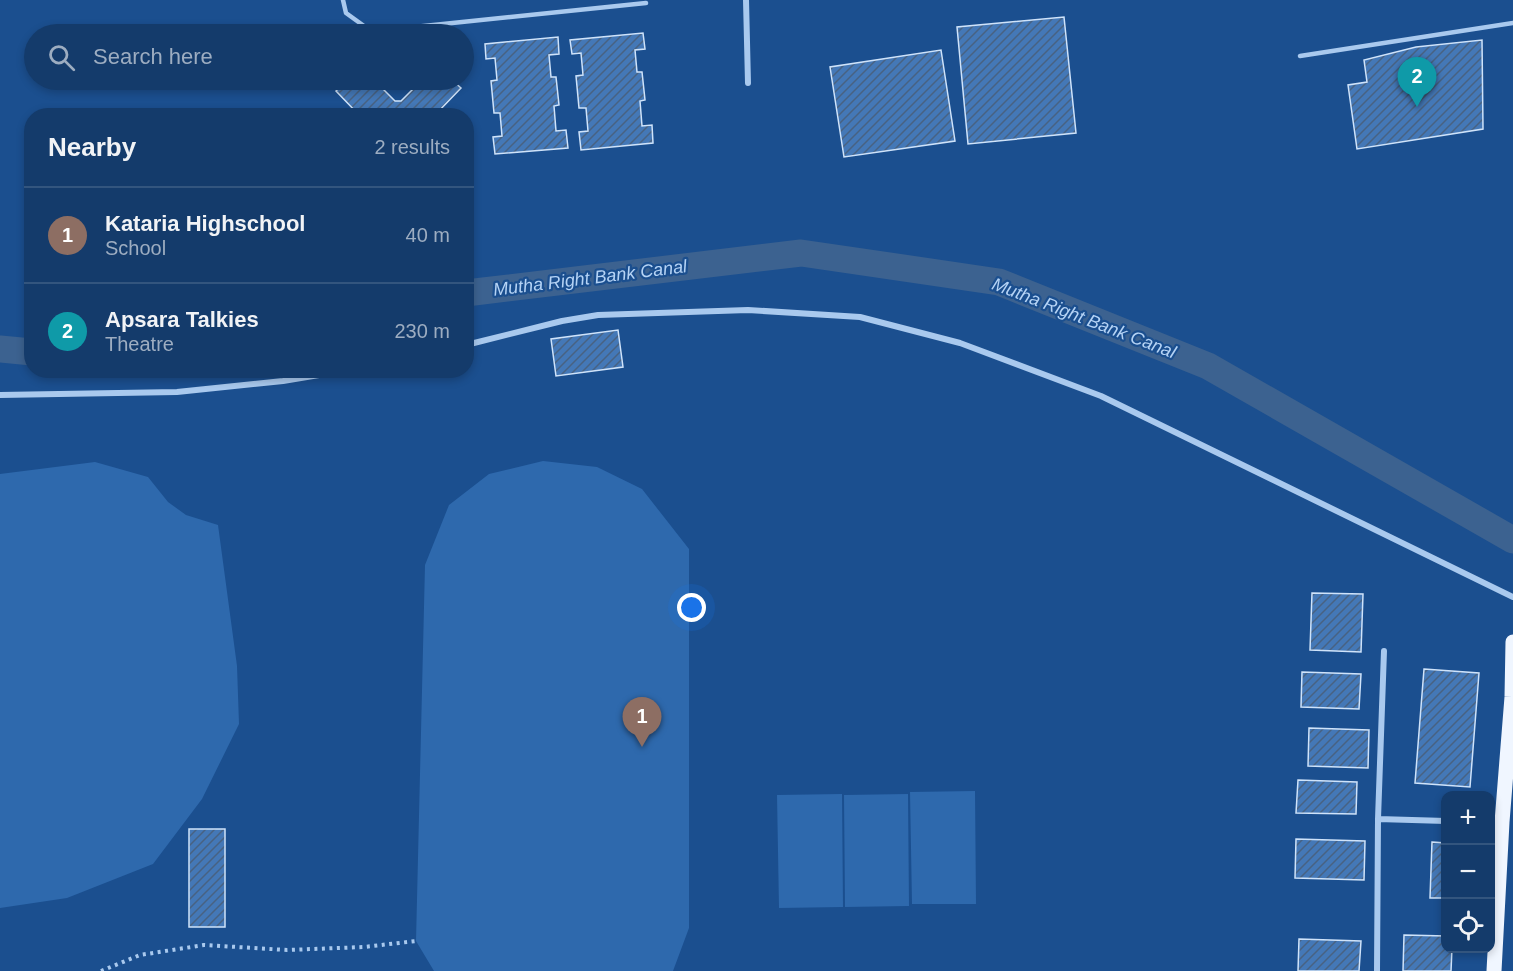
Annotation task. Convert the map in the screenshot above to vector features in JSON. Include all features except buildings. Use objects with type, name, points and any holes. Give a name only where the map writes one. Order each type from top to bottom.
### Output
[{"type":"main road","points":[[1494,971],[1496,822],[1512,697],[1513,642]]},
{"type":"street","points":[[746,0],[748,83]]},
{"type":"street","points":[[474,343],[562,321],[597,315],[748,310],[860,317],[960,343],[1101,396],[1513,597]]},
{"type":"street","points":[[0,395],[177,392],[301,378]]},
{"type":"street","points":[[1377,971],[1378,819],[1384,651]]},
{"type":"street","points":[[1378,819],[1441,821]]},
{"type":"lane","points":[[342,0],[346,13],[361,24]]},
{"type":"lane","points":[[443,24],[646,3]]},
{"type":"lane","points":[[1300,56],[1513,22]]},
{"type":"path","points":[[101,971],[140,955],[204,945],[287,950],[364,947],[416,941]]},
{"type":"shaded area","points":[[543,461],[597,467],[642,489],[689,549],[689,928],[673,971],[434,971],[416,941],[425,565],[449,505],[489,474]]},
{"type":"shaded area","points":[[95,462],[148,477],[168,502],[186,515],[218,525],[237,666],[239,724],[202,799],[153,864],[67,898],[0,908],[0,474]]},
{"type":"shaded area","points":[[975,791],[976,904],[912,904],[910,792]]},
{"type":"shaded area","points":[[842,794],[843,907],[779,908],[777,795]]},
{"type":"shaded area","points":[[908,794],[909,906],[845,907],[844,795]]},
{"type":"waterway","name":"Mutha Right Bank Canal","points":[[474,292],[801,253],[999,282],[1208,366],[1513,540]]},
{"type":"waterway","name":"Mutha Right Bank Canal","points":[[0,349],[24,351]]},
{"type":"place","name":"Apsara Talkies","points":[[1417,107]]},
{"type":"place","name":"Kataria Highschool","points":[[642,747]]}]
